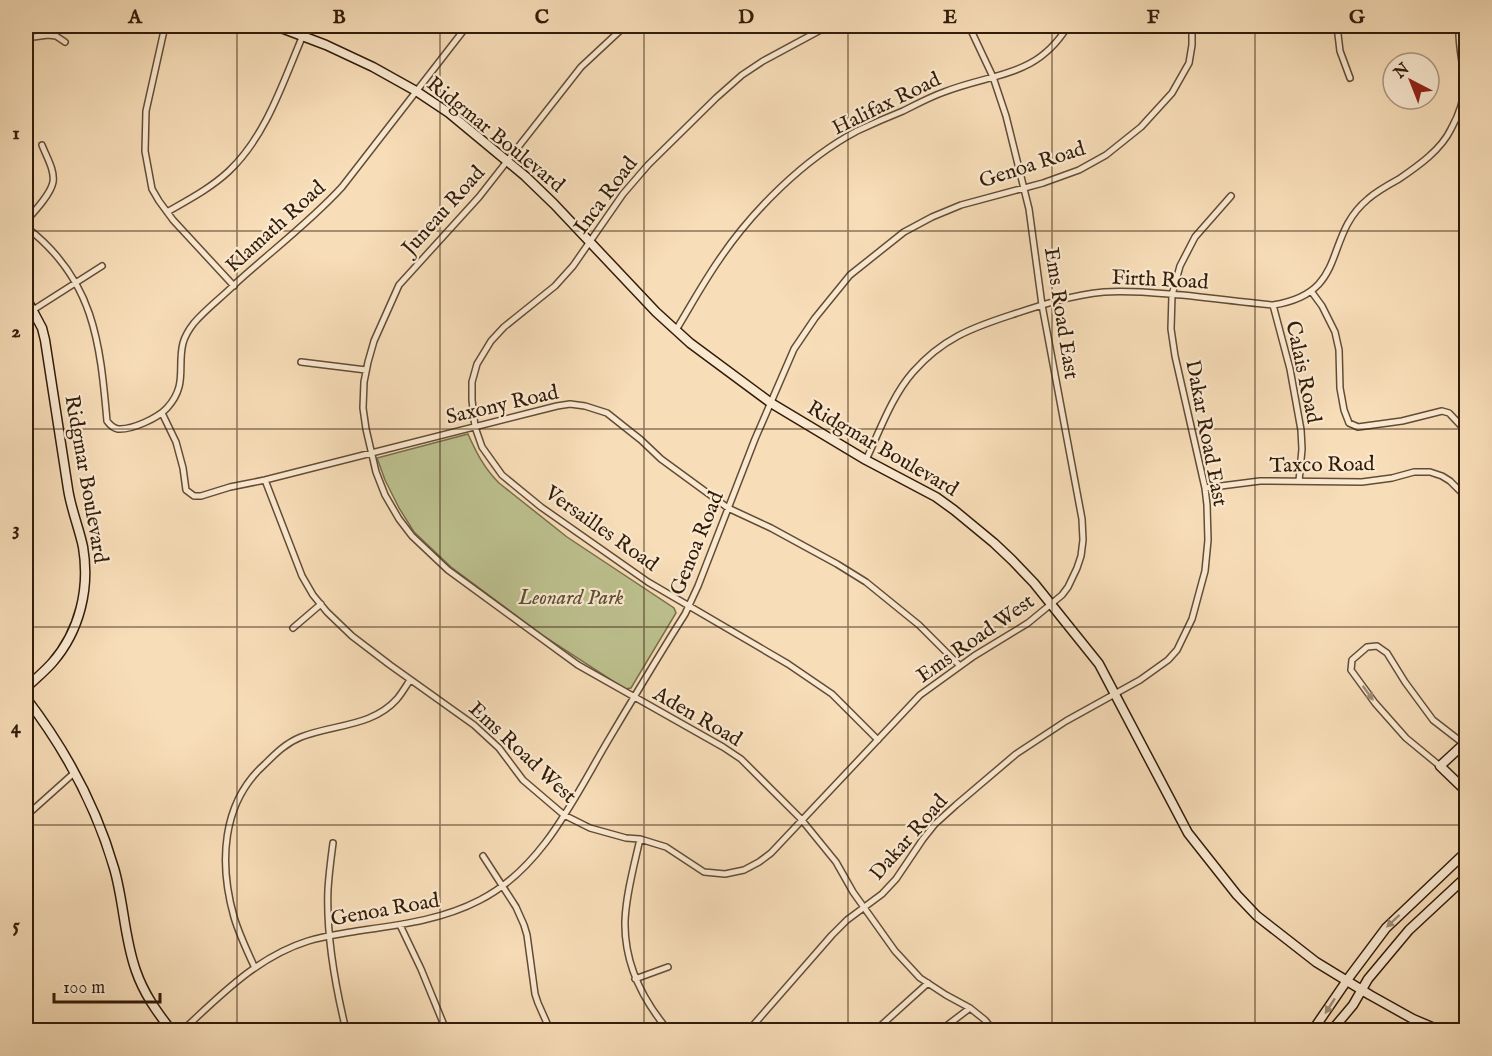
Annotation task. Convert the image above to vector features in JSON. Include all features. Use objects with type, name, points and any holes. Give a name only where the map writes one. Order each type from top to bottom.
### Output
[{"type":"street","points":[[165,26],[146,111],[146,151],[152,189],[167,212],[234,286]]},
{"type":"street","name":"Ridgmar Boulevard","points":[[276,26],[327,45],[373,67],[449,113],[525,176],[656,312],[690,343],[771,403],[866,460],[936,497],[1012,560],[1100,664],[1188,832],[1237,895],[1257,916],[1316,962],[1413,1019],[1439,1030]]},
{"type":"street","points":[[167,212],[218,180],[250,148],[267,118],[307,26]]},
{"type":"street","name":"Klamath Road","points":[[162,413],[174,397],[181,380],[183,343],[194,323],[342,187],[467,26]]},
{"type":"street","name":"Juneau Road","points":[[372,453],[363,408],[364,382],[374,341],[399,285],[479,197],[581,67],[625,26]]},
{"type":"street","name":"Inca Road","points":[[475,427],[472,382],[477,364],[504,327],[555,286],[573,266],[623,194],[648,165],[716,98],[742,75],[763,61],[828,26]]},
{"type":"street","name":"Ems Road East","points":[[969,26],[993,77],[1006,116],[1024,188],[1042,305],[1082,519],[1083,540],[1077,568],[1068,587],[1051,604]]},
{"type":"street","name":"Halifax Road","points":[[676,330],[718,261],[740,231],[759,209],[794,176],[856,132],[945,91],[1032,63],[1051,49],[1068,26]]},
{"type":"street","name":"Genoa Road","points":[[183,1030],[239,978],[285,950],[330,935],[400,925],[453,913],[482,900],[520,872],[564,815],[689,605],[771,403],[794,349],[806,329],[850,275],[904,232],[961,205],[1043,183],[1095,162],[1106,155],[1141,127],[1172,93],[1190,63],[1192,26]]},
{"type":"street","points":[[1336,26],[1340,51],[1350,78]]},
{"type":"street","points":[[1273,305],[1301,297],[1319,284],[1332,265],[1343,232],[1354,213],[1380,189],[1401,177],[1440,146],[1451,129],[1463,94],[1464,78],[1458,36],[1459,26]]},
{"type":"street","points":[[26,38],[48,35],[56,36],[65,42]]},
{"type":"street","points":[[26,221],[52,185],[51,168],[42,145]]},
{"type":"street","name":"Dakar Road East","points":[[1115,694],[1140,680],[1168,660],[1177,650],[1192,619],[1203,581],[1208,528],[1207,505],[1170,329],[1172,294],[1180,266],[1195,237],[1232,196]]},
{"type":"street","points":[[26,227],[62,262],[85,303],[99,349],[107,421],[119,429],[149,421],[162,413]]},
{"type":"street","points":[[33,310],[102,266]]},
{"type":"street","name":"Firth Road","points":[[866,460],[901,388],[913,372],[940,346],[966,330],[1042,305],[1075,296],[1104,292],[1138,291],[1273,305]]},
{"type":"street","points":[[1311,291],[1322,306],[1335,333],[1339,351],[1340,388],[1349,423],[1358,427],[1402,421],[1442,411],[1449,413],[1467,431]]},
{"type":"street","name":"Ridgmar Boulevard","points":[[26,298],[42,328],[45,340],[68,493],[82,544],[86,581],[80,613],[68,642],[52,663],[26,688]]},
{"type":"street","name":"Calais Road","points":[[1273,305],[1290,369],[1301,430],[1299,482]]},
{"type":"street","points":[[301,362],[366,370]]},
{"type":"street","name":"Saxony Road","points":[[162,413],[176,442],[186,490],[191,495],[201,496],[570,404],[585,405],[616,420],[661,459],[728,508],[771,528],[866,582],[919,625],[960,666]]},
{"type":"street","name":"Versailles Road","points":[[475,427],[482,447],[502,475],[541,507],[648,582],[788,664],[832,694],[878,740]]},
{"type":"street","name":"Aden Road","points":[[372,453],[385,495],[399,519],[412,536],[448,570],[578,665],[741,759],[801,819],[836,862],[895,951],[920,978],[970,1008],[993,1030]]},
{"type":"street","name":"Taxco Road","points":[[1205,488],[1260,481],[1362,482],[1414,472],[1430,472],[1450,481],[1467,497]]},
{"type":"street","name":"Ems Road West","points":[[265,480],[302,576],[313,595],[352,636],[474,725],[499,748],[523,780],[564,815],[590,828],[666,847],[704,872],[725,874],[744,870],[771,853],[920,695],[960,666],[1028,623],[1051,604]]},
{"type":"street","points":[[293,628],[321,604]]},
{"type":"street","points":[[1440,766],[1466,744],[1433,720],[1405,682],[1387,652],[1377,646],[1367,647],[1352,660],[1351,670],[1376,704],[1406,738],[1467,791]]},
{"type":"street","points":[[255,968],[234,916],[227,880],[225,846],[232,813],[239,797],[257,770],[285,745],[310,734],[367,720],[379,714],[399,698],[410,680]]},
{"type":"street","name":"Dakar Road","points":[[749,1030],[832,935],[847,920],[882,894],[896,879],[935,824],[1016,754],[1066,721],[1115,694]]},
{"type":"street","points":[[26,698],[47,726],[97,819],[115,871],[136,970],[153,1007],[171,1030]]},
{"type":"street","points":[[26,816],[74,773]]},
{"type":"street","points":[[640,839],[625,920],[627,952],[635,979],[644,997],[668,1030]]},
{"type":"street","points":[[333,843],[328,888],[330,935],[338,996],[346,1030]]},
{"type":"street","points":[[1313,1030],[1386,928],[1467,852]]},
{"type":"street","points":[[483,856],[516,907],[527,935],[535,994],[550,1030]]},
{"type":"street","points":[[1332,1030],[1353,1005],[1368,979],[1409,930],[1467,877]]},
{"type":"street","points":[[1417,899],[1428,912]]},
{"type":"street","points":[[400,925],[446,1030]]},
{"type":"street","points":[[635,979],[668,968]]},
{"type":"street","points":[[876,1030],[928,983]]},
{"type":"street","points":[[941,1030],[970,1008]]},
{"type":"green space","name":"Leonard Park","points":[[468,434],[481,460],[499,483],[567,537],[674,608],[676,613],[631,688],[625,689],[545,637],[451,567],[414,532],[385,480],[377,458]]},
{"type":"waterway","points":[[26,413],[30,447],[26,467]]}]
